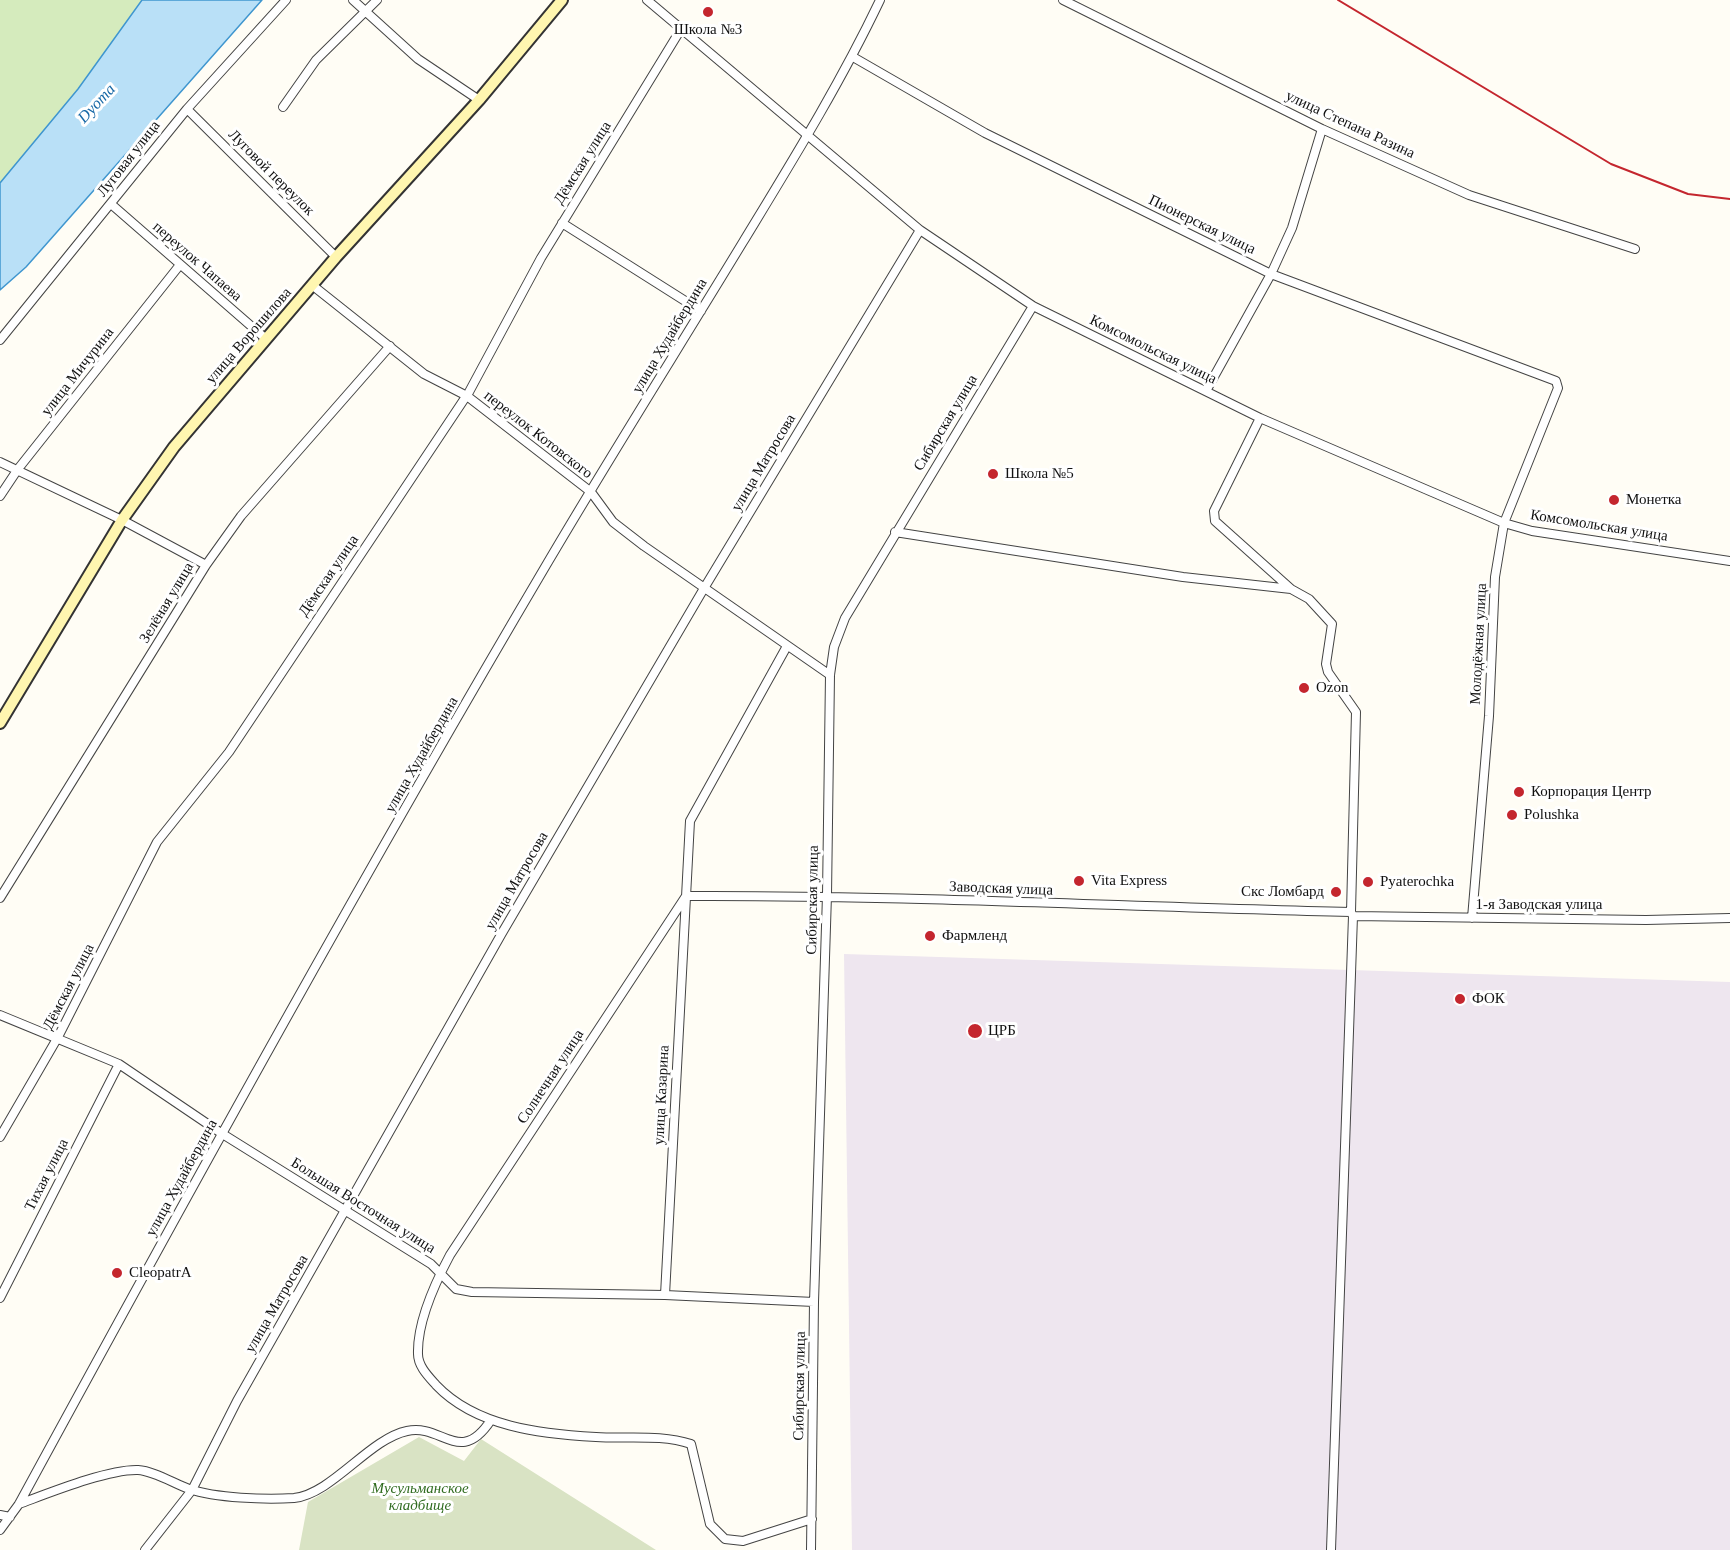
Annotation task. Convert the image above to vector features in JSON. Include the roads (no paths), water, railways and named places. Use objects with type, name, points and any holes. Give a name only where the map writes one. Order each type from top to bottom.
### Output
[{"type":"street","name":"Луговая улица","points":[[0,340],[186,109],[286,0]]},
{"type":"street","points":[[353,0],[418,59],[479,100]]},
{"type":"street","points":[[283,107],[315,60],[377,0]]},
{"type":"street","name":"улица Ворошилова","points":[[0,723],[122,520],[174,447],[336,257],[479,100],[562,0]]},
{"type":"street","name":"Комсомольская улица","points":[[647,0],[920,230],[1033,306],[1260,418],[1504,523],[1532,531],[1730,561]]},
{"type":"street","name":"улица Худайбердина","points":[[0,1530],[19,1504],[221,1133],[591,492],[808,136],[853,57],[880,0]]},
{"type":"street","name":"улица Степана Разина","points":[[1064,0],[1322,129],[1470,195],[1635,249]]},
{"type":"street","name":"Дёмская улица","points":[[0,1137],[58,1037],[158,842],[229,752],[466,396],[562,223],[681,29]]},
{"type":"street","name":"Пионерская улица","points":[[853,57],[985,133],[1271,274],[1556,381]]},
{"type":"street","name":"Луговой переулок","points":[[186,109],[336,257]]},
{"type":"street","points":[[1206,391],[1271,274],[1292,228],[1322,129]]},
{"type":"street","name":"переулок Чапаева","points":[[111,204],[179,266],[266,339]]},
{"type":"street","points":[[562,223],[701,311]]},
{"type":"street","name":"улица Матросова","points":[[145,1550],[192,1490],[237,1401],[502,933],[703,590],[920,230]]},
{"type":"street","name":"улица Мичурина","points":[[0,496],[18,469],[179,266]]},
{"type":"street","name":"переулок Котовского","points":[[312,285],[424,374],[466,396],[591,492],[613,522],[703,590],[830,675]]},
{"type":"street","name":"Сибирская улица","points":[[811,1550],[814,1302],[827,895],[830,675],[834,647],[845,618],[895,532],[1033,306]]},
{"type":"street","name":"Зелёная улица","points":[[0,898],[206,565],[242,516],[390,346]]},
{"type":"street","name":"Молодёжная улица","points":[[1472,918],[1489,716],[1492,606],[1504,523],[1558,388],[1556,381]]},
{"type":"street","points":[[1260,418],[1214,511],[1215,521],[1291,589],[1309,599],[1332,624],[1326,664],[1328,672],[1356,712],[1357,745],[1332,1550]]},
{"type":"street","points":[[0,462],[122,520],[206,565]]},
{"type":"street","points":[[895,532],[1183,577],[1291,589]]},
{"type":"street","name":"улица Казарина","points":[[665,1295],[690,821],[787,646]]},
{"type":"street","name":"Заводская улица","points":[[686,896],[827,895],[1352,914]]},
{"type":"street","name":"Солнечная улица","points":[[686,896],[440,1273],[422,1323],[417,1355],[424,1373],[443,1392],[482,1417],[491,1420],[519,1428],[596,1437],[674,1438],[691,1444],[710,1524],[725,1539],[743,1541],[812,1519]]},
{"type":"street","name":"1-я Заводская улица","points":[[1352,914],[1472,918],[1730,918]]},
{"type":"street","name":"Большая Восточная улица","points":[[0,1015],[119,1064],[221,1133],[431,1264],[456,1289],[472,1292],[665,1295],[814,1302]]},
{"type":"street","name":"Тихая улица","points":[[0,1298],[119,1064]]},
{"type":"street","points":[[19,1504],[118,1472],[140,1470],[192,1490],[249,1497],[296,1498],[323,1485],[388,1439],[407,1431],[426,1430],[448,1440],[464,1442],[482,1435],[491,1420]]},
{"type":"street","points":[[0,1515],[10,1516]]},
{"type":"water","name":"Dyoma","points":[[142,0],[262,0],[26,267],[0,290],[0,183],[78,89]]},
{"type":"railway","points":[[1338,0],[1611,164],[1688,194],[1730,199]]},
{"type":"place","name":"Школа №3","points":[[708,12]]},
{"type":"place","name":"Школа №5","points":[[993,474]]},
{"type":"place","name":"Монетка","points":[[1614,500]]},
{"type":"place","name":"Ozon","points":[[1304,688]]},
{"type":"place","name":"Корпорация Центр","points":[[1519,792]]},
{"type":"place","name":"Polushka","points":[[1512,815]]},
{"type":"place","name":"Vita Express","points":[[1079,881]]},
{"type":"place","name":"Pyaterochka","points":[[1368,882]]},
{"type":"place","name":"Скс Ломбард","points":[[1336,892]]},
{"type":"place","name":"Фармленд","points":[[930,936]]},
{"type":"place","name":"ФОК","points":[[1460,999]]},
{"type":"place","name":"ЦРБ","points":[[975,1031]]},
{"type":"place","name":"CleopatrA","points":[[117,1273]]},
{"type":"park label","name":"Мусульманское кладбище","points":[[420,1498]]}]
